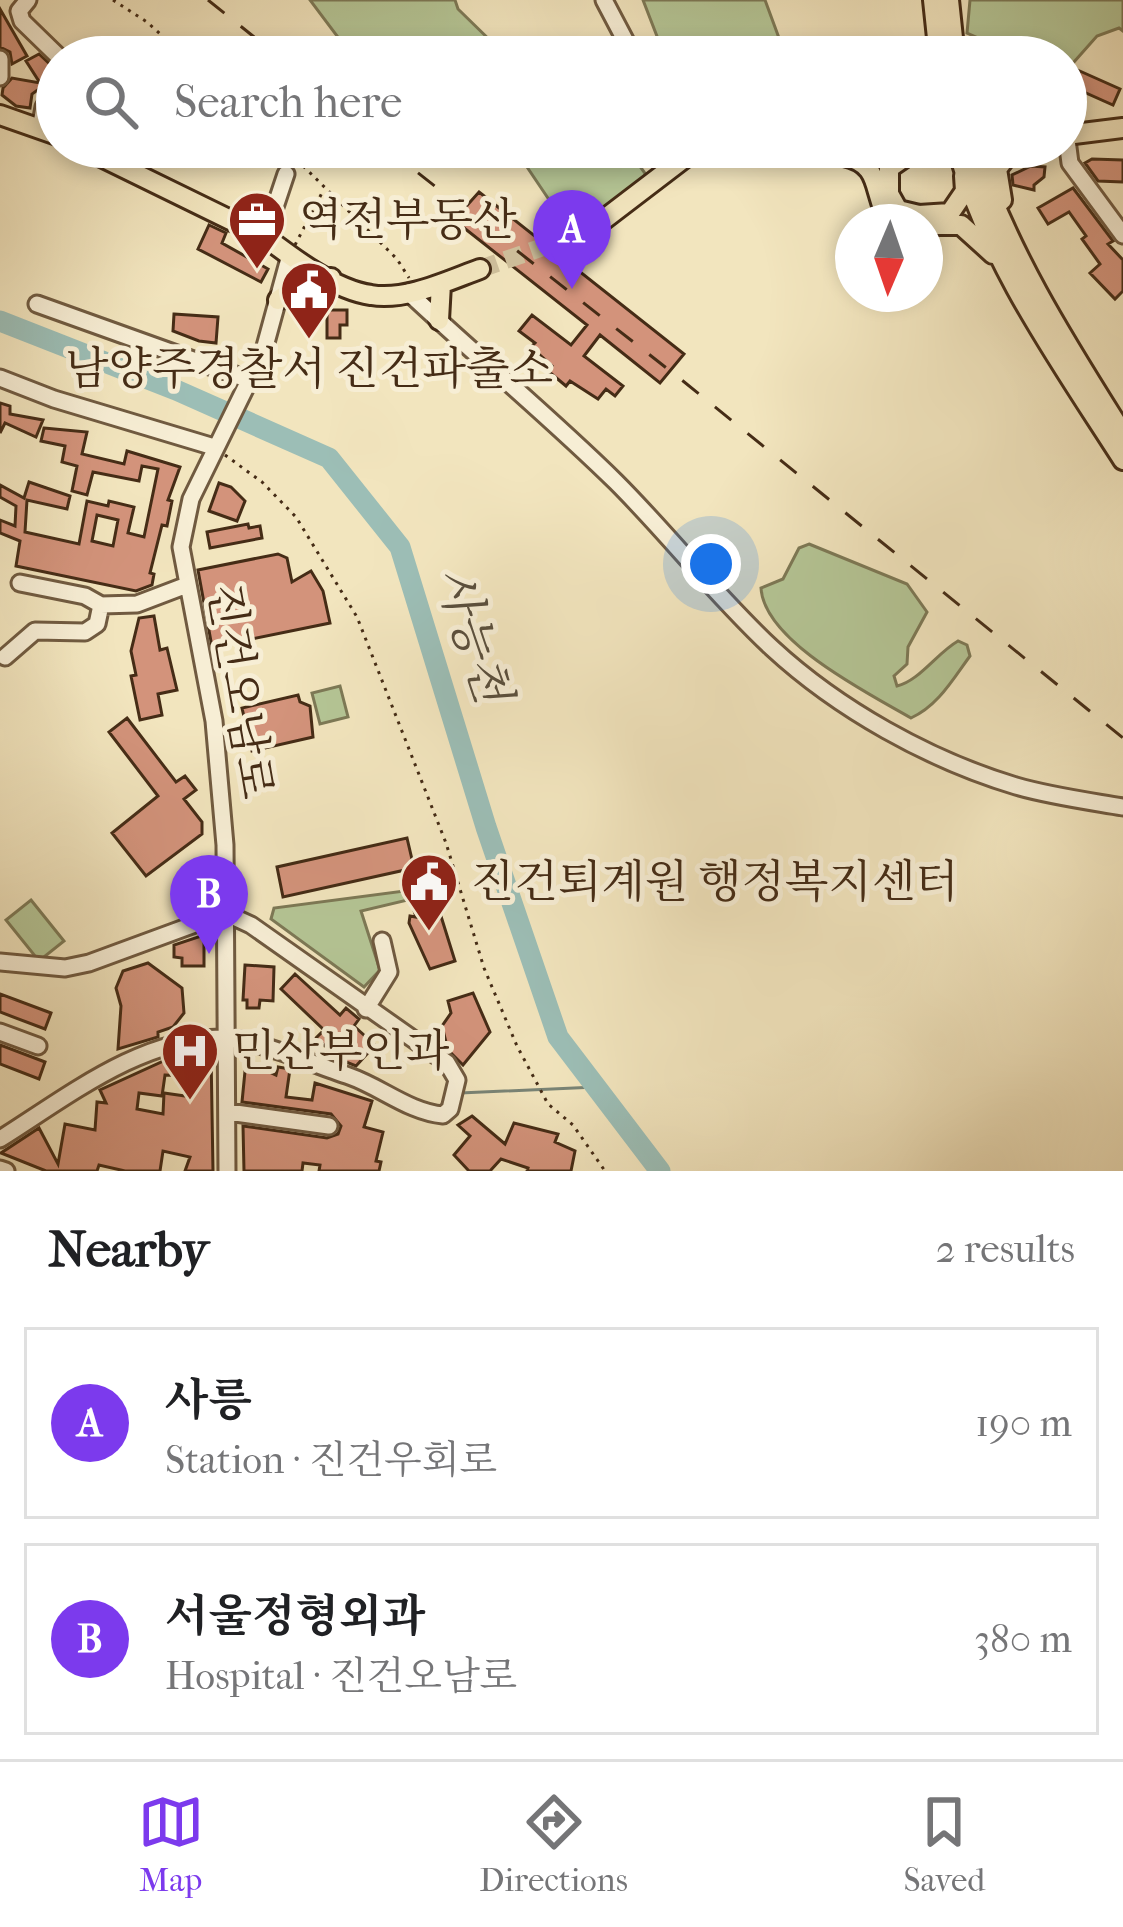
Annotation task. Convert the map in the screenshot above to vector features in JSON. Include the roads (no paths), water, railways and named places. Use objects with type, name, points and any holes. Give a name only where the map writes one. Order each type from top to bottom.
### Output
[{"type":"main road","points":[[933,0],[937,36]]},
{"type":"main road","points":[[949,0],[953,36]]},
{"type":"main road","points":[[0,115],[36,128]]},
{"type":"main road","points":[[1087,132],[1123,128]]},
{"type":"main road","points":[[133,168],[266,237],[331,278],[375,296],[409,285],[441,284],[480,269]]},
{"type":"main road","points":[[560,241],[598,224],[665,168]]},
{"type":"main road","points":[[868,168],[881,204]]},
{"type":"main road","points":[[890,168],[889,194],[893,205],[905,214],[950,213],[965,191],[963,170]]},
{"type":"main road","points":[[981,168],[1036,292],[1123,434]]},
{"type":"main road","points":[[999,168],[1009,239]]},
{"type":"main road","points":[[963,170],[1003,265],[1036,327],[1123,460]]},
{"type":"main road","points":[[232,222],[272,217]]},
{"type":"main road","points":[[943,225],[961,225],[1003,265]]},
{"type":"main road","points":[[278,300],[308,279],[331,278]]},
{"type":"main road","points":[[439,320],[441,284]]},
{"type":"street","points":[[28,0],[19,11],[37,36]]},
{"type":"street","points":[[604,0],[623,36]]},
{"type":"street","points":[[0,59],[0,77]]},
{"type":"street","points":[[1074,168],[1123,235]]},
{"type":"street","points":[[266,237],[286,174]]},
{"type":"street","name":"진건오남로","points":[[227,1171],[225,845],[214,721],[181,547],[191,499],[264,350],[290,255]]},
{"type":"street","points":[[409,285],[439,320],[618,484],[772,648],[832,695],[899,735],[988,776],[1123,807]]},
{"type":"street","points":[[37,304],[248,383]]},
{"type":"street","points":[[0,378],[54,399],[216,443]]},
{"type":"street","points":[[20,583],[85,596],[101,605],[137,604],[188,585]]},
{"type":"street","points":[[5,656],[35,631],[85,632],[97,624],[101,605]]},
{"type":"street","points":[[0,962],[65,968],[89,963],[225,913],[251,926],[446,1063],[457,1080],[452,1103],[443,1114],[428,1113],[358,1079],[228,1038],[165,1046],[82,1087],[0,1139]]},
{"type":"street","points":[[366,1009],[389,972],[382,941]]},
{"type":"street","points":[[0,1032],[38,1046]]},
{"type":"street","points":[[228,1112],[329,1126]]},
{"type":"waterway","name":"사능천","points":[[0,321],[176,390],[329,458],[400,547],[486,827],[558,1037],[660,1171]]},
{"type":"waterway","points":[[460,1093],[596,1087]]},
{"type":"tunnel","points":[[480,269],[560,241]]},
{"type":"railway","points":[[208,0],[253,36]]},
{"type":"railway","points":[[412,168],[1123,738]]},
{"type":"place","name":"역전부동산","points":[[257,271]]},
{"type":"place","name":"사릉","points":[[572,289]]},
{"type":"place","name":"남양주경찰서 진건파출소","points":[[309,341]]},
{"type":"place","name":"진건퇴계원 행정복지센터","points":[[429,933]]},
{"type":"place","name":"서울정형외과","points":[[209,954]]},
{"type":"place","name":"민산부인과","points":[[190,1102]]}]
